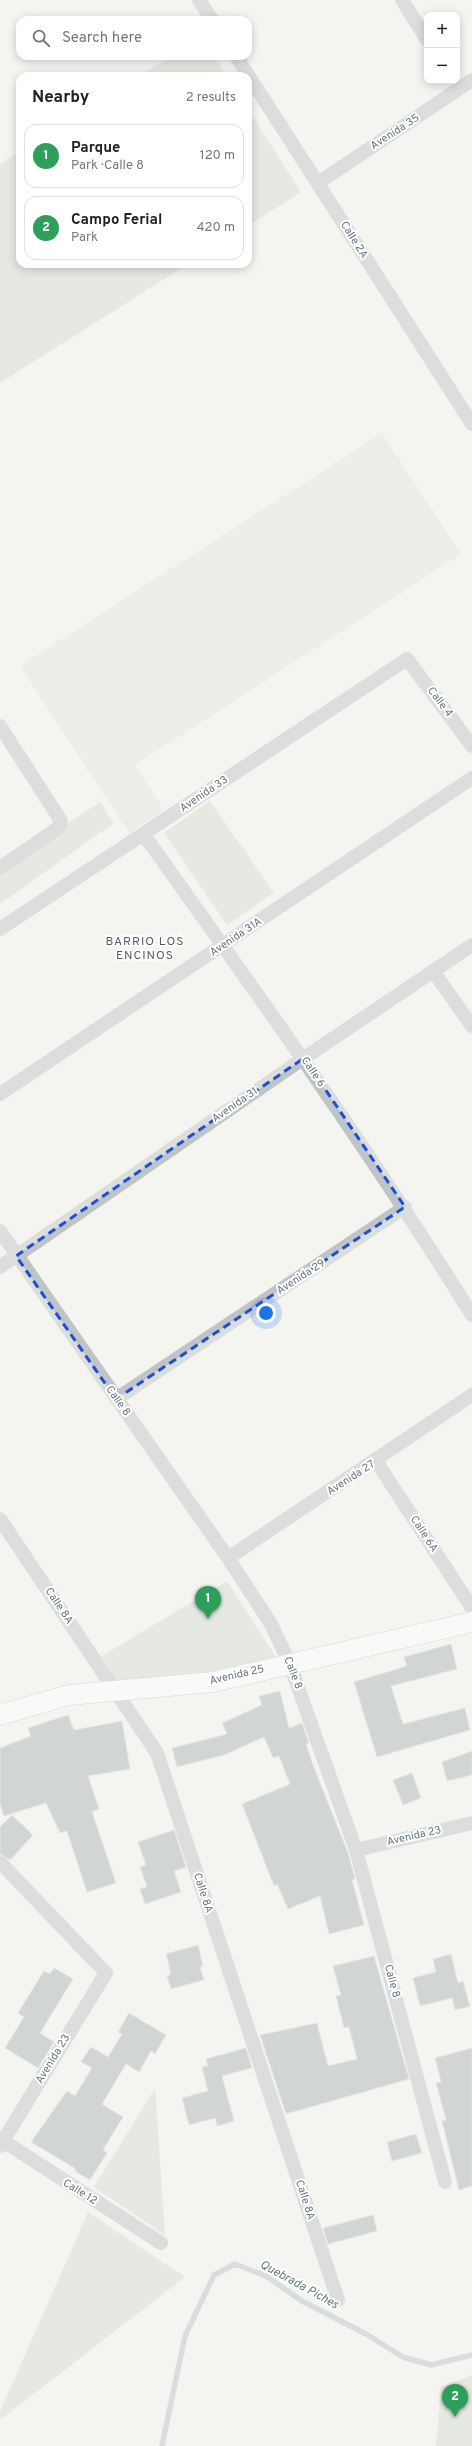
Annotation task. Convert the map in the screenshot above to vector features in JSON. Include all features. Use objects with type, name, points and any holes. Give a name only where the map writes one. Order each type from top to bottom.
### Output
[{"type":"street","points":[[199,0],[209,16]]},
{"type":"street","points":[[402,0],[424,35]]},
{"type":"street","name":"Calle 2A","points":[[239,60],[246,72]]},
{"type":"street","name":"Avenida 35","points":[[318,183],[456,85],[472,80]]},
{"type":"street","name":"Calle 2A","points":[[252,81],[472,424]]},
{"type":"street","name":"Calle 4","points":[[407,659],[472,746]]},
{"type":"street","name":"Avenida 33","points":[[0,929],[144,835],[407,659]]},
{"type":"street","points":[[0,726],[61,821],[58,828],[0,868]]},
{"type":"street","name":"Avenida 31A","points":[[0,1094],[472,778]]},
{"type":"street","name":"Calle 6","points":[[144,835],[304,1058],[405,1207],[472,1315]]},
{"type":"street","name":"Avenida 31","points":[[0,1267],[304,1058],[472,945]]},
{"type":"street","points":[[434,971],[472,1026]]},
{"type":"street","name":"Avenida 29","points":[[116,1399],[405,1207]]},
{"type":"street","name":"Calle 8","points":[[0,1230],[16,1256],[228,1558],[272,1624],[289,1662],[356,1850],[445,2182]]},
{"type":"street","name":"Avenida 27","points":[[228,1558],[376,1461],[472,1395]]},
{"type":"street","name":"Calle 6A","points":[[376,1461],[472,1608]]},
{"type":"street","name":"Calle 8A","points":[[0,1519],[157,1753],[338,2300]]},
{"type":"street","name":"Avenida 25","points":[[0,1715],[69,1695],[213,1682],[289,1662],[472,1622]]},
{"type":"street","name":"Avenida 23","points":[[356,1850],[472,1823]]},
{"type":"street","name":"Avenida 23","points":[[0,1862],[106,1973],[1,2142]]},
{"type":"street","name":"Calle 12","points":[[1,2142],[161,2243]]},
{"type":"highlighted area","points":[[304,1058],[405,1207],[116,1399],[16,1256]]},
{"type":"shaded area","points":[[164,60],[217,60],[224,72],[145,72]]},
{"type":"shaded area","points":[[252,115],[301,192],[252,223]]},
{"type":"shaded area","points":[[16,154],[16,268],[182,268],[0,383],[0,164]]},
{"type":"shaded area","points":[[382,433],[461,554],[135,765],[164,810],[129,833],[20,666]]},
{"type":"shaded area","points":[[210,801],[274,893],[227,925],[164,833]]},
{"type":"shaded area","points":[[100,802],[114,823],[0,904],[0,875],[70,822]]},
{"type":"shaded area","points":[[227,1581],[276,1657],[207,1676],[119,1685],[102,1656]]},
{"type":"shaded area","points":[[155,2088],[165,2235],[94,2187]]},
{"type":"shaded area","points":[[88,2212],[185,2277],[0,2420],[0,2412]]},
{"type":"shaded area","points":[[472,2375],[472,2446],[436,2446],[441,2387]]},
{"type":"building","points":[[451,1644],[457,1669],[391,1686],[403,1724],[465,1708],[470,1730],[377,1757],[354,1682],[407,1666],[404,1657]]},
{"type":"building","points":[[280,1691],[289,1728],[302,1723],[309,1743],[306,1744],[313,1765],[348,1853],[355,1879],[352,1880],[364,1925],[329,1934],[320,1896],[288,1909],[277,1884],[274,1886],[242,1804],[290,1784],[279,1756],[273,1758],[264,1737],[224,1755],[177,1767],[172,1748],[227,1734],[222,1723],[262,1705],[259,1696]]},
{"type":"building","points":[[68,1715],[74,1730],[122,1721],[130,1769],[88,1776],[99,1809],[92,1812],[116,1883],[87,1892],[67,1831],[60,1833],[46,1803],[4,1816],[0,1804],[0,1748],[31,1736],[28,1728]]},
{"type":"building","points":[[472,1751],[472,1775],[447,1781],[442,1762]]},
{"type":"building","points":[[412,1773],[421,1798],[403,1805],[393,1780]]},
{"type":"building","points":[[12,1815],[33,1835],[10,1860],[0,1853],[0,1827]]},
{"type":"building","points":[[174,1830],[186,1867],[174,1871],[181,1892],[145,1904],[140,1889],[147,1887],[140,1867],[146,1865],[138,1842]]},
{"type":"building","points":[[198,1945],[203,1966],[200,1967],[204,1980],[171,1989],[167,1976],[171,1974],[166,1954]]},
{"type":"building","points":[[451,1954],[458,1983],[463,1981],[470,2006],[455,2010],[452,1998],[420,2006],[413,1978],[436,1972],[433,1959]]},
{"type":"building","points":[[374,1956],[409,2079],[286,2114],[260,2035],[317,2023],[328,2066],[357,2059],[349,2027],[344,2028],[336,1996],[341,1995],[333,1966]]},
{"type":"building","points":[[54,1968],[73,1979],[40,2033],[54,2042],[38,2068],[5,2048],[24,2017],[18,2013],[44,1971],[50,1974]]},
{"type":"building","points":[[129,2013],[166,2035],[155,2054],[151,2051],[139,2072],[126,2064],[102,2104],[123,2117],[103,2150],[107,2153],[90,2180],[75,2171],[76,2169],[31,2142],[67,2091],[75,2096],[92,2068],[81,2062],[91,2047],[108,2057],[122,2034],[118,2032]]},
{"type":"building","points":[[246,2048],[252,2068],[222,2076],[234,2121],[217,2126],[215,2118],[189,2125],[182,2098],[208,2091],[202,2067],[208,2066],[206,2059]]},
{"type":"building","points":[[472,2048],[472,2186],[459,2190],[442,2121],[446,2120],[436,2083],[441,2082],[435,2058]]},
{"type":"building","points":[[416,2134],[422,2153],[392,2161],[387,2142]]},
{"type":"building","points":[[373,2215],[377,2231],[328,2244],[323,2228]]},
{"type":"waterway","name":"Quebrada Piches","points":[[162,2446],[185,2336],[214,2275],[235,2264],[266,2276],[302,2301],[366,2334],[403,2357],[431,2365],[472,2355]]},
{"type":"place","name":"Parque","points":[[208,1619]]},
{"type":"place","name":"Campo Ferial","points":[[455,2417]]},
{"type":"district","name":"BARRIO LOS ENCINOS","points":[[145,949]]}]
